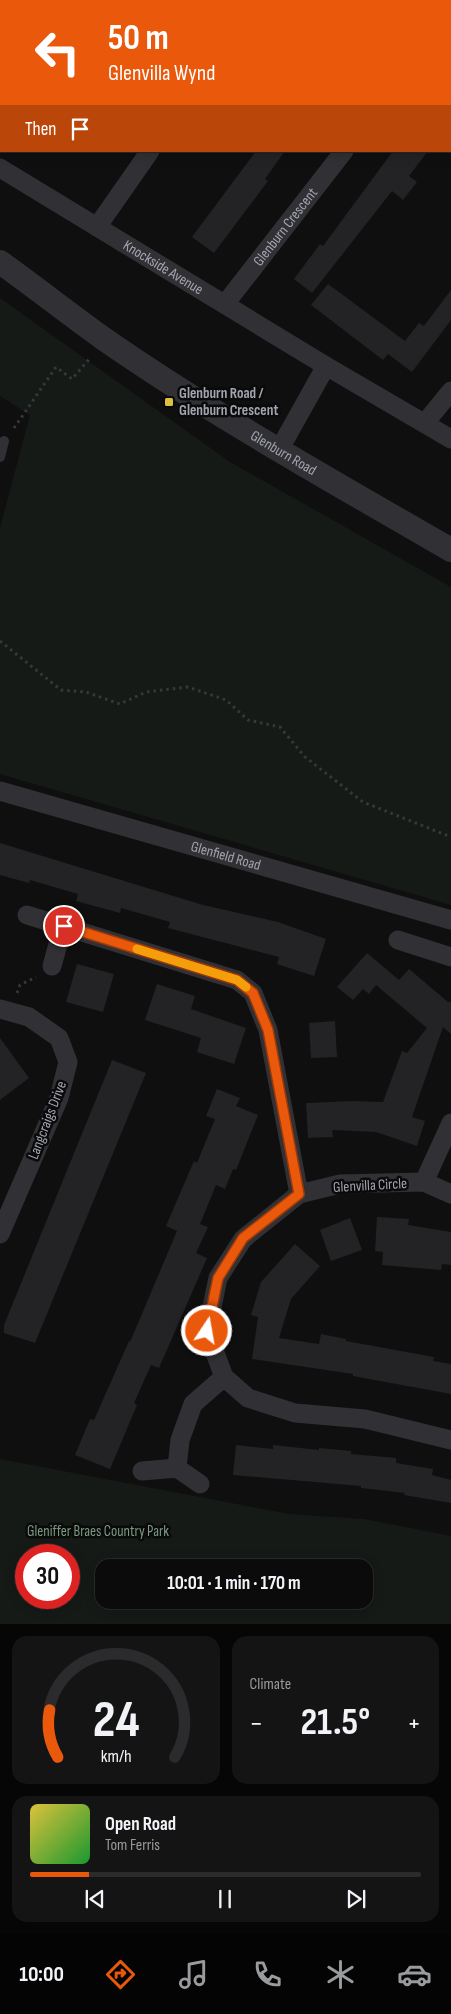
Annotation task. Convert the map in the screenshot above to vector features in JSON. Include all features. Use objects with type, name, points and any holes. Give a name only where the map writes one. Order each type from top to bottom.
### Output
[{"type":"street","points":[[97,227],[149,152]]},
{"type":"street","name":"Glenburn Crescent","points":[[225,304],[343,152]]},
{"type":"street","name":"Knockside Avenue","points":[[0,168],[326,366],[451,439]]},
{"type":"street","name":"Glenburn Road","points":[[0,262],[104,338],[279,450],[451,550]]},
{"type":"street","points":[[279,450],[326,366]]},
{"type":"street","points":[[425,423],[451,391]]},
{"type":"street","name":"Glenfield Road","points":[[0,791],[451,920]]},
{"type":"street","points":[[28,914],[237,980],[253,993],[268,1030],[299,1194]]},
{"type":"street","points":[[52,966],[64,926]]},
{"type":"street","points":[[398,940],[451,957]]},
{"type":"street","name":"Langcraigs Drive","points":[[0,1234],[59,1098],[68,1062],[60,1038],[29,1017],[4,1010]]},
{"type":"street","points":[[424,1182],[451,1123]]},
{"type":"street","name":"Glenvilla Circle","points":[[451,1194],[424,1182],[340,1184],[299,1194],[243,1238],[218,1278],[207,1331],[224,1377],[248,1398],[295,1413],[365,1418],[451,1440]]},
{"type":"street","points":[[177,1468],[180,1440],[193,1404],[224,1377]]},
{"type":"street","points":[[142,1471],[177,1468],[200,1484]]},
{"type":"lane","points":[[0,457],[4,441]]},
{"type":"path","points":[[4,441],[56,367],[72,379],[93,354]]},
{"type":"path","points":[[0,641],[61,690],[86,692],[120,704],[146,692],[188,687],[226,700],[248,720],[280,728],[305,757],[363,802],[451,837]]},
{"type":"path","points":[[4,1010],[20,985],[52,966]]},
{"type":"green space","points":[[0,298],[230,462],[451,587],[451,905],[0,774],[0,528],[30,415],[0,396]]},
{"type":"green space","name":"Gleniffer Braes Country Park","points":[[0,1459],[289,1514],[364,1519],[451,1536],[451,1624],[0,1624]]},
{"type":"building","points":[[255,152],[284,152],[265,179],[268,181],[214,253],[192,237]]},
{"type":"building","points":[[392,152],[427,152],[409,176],[417,182],[403,200],[392,191],[312,293],[294,279],[320,244],[323,246]]},
{"type":"building","points":[[328,284],[405,341],[419,323],[424,326],[451,290],[451,320],[412,372],[388,354],[383,360],[311,305]]},
{"type":"building","points":[[0,843],[203,905],[278,922],[326,939],[314,976],[277,964],[279,957],[168,928],[170,922],[121,908],[120,913],[76,901],[78,894],[30,880],[29,883],[0,875]]},
{"type":"building","points":[[367,953],[399,980],[409,969],[448,1002],[451,1002],[451,1034],[443,1027],[412,1117],[425,1121],[417,1146],[376,1132],[332,1130],[333,1137],[308,1138],[306,1103],[383,1102],[402,1051],[407,1053],[427,1028],[376,985],[369,994],[363,989],[353,1000],[337,987]]},
{"type":"building","points":[[77,964],[114,974],[103,1012],[66,1002]]},
{"type":"building","points":[[157,984],[195,996],[191,1009],[246,1028],[234,1064],[197,1052],[201,1038],[145,1020]]},
{"type":"building","points":[[335,1021],[337,1057],[311,1058],[309,1023]]},
{"type":"building","points":[[0,1038],[29,1078],[0,1100]]},
{"type":"building","points":[[112,1060],[146,1073],[35,1343],[4,1333],[4,1325]]},
{"type":"building","points":[[217,1089],[240,1098],[236,1106],[258,1115],[236,1170],[233,1169],[225,1189],[216,1185],[200,1224],[208,1227],[196,1253],[207,1258],[159,1368],[151,1365],[134,1403],[137,1405],[110,1469],[75,1455],[90,1419],[94,1420],[130,1342],[177,1231],[166,1226],[194,1161],[197,1163],[215,1119],[206,1116]]},
{"type":"building","points":[[377,1217],[409,1219],[408,1225],[451,1232],[451,1265],[442,1264],[441,1270],[382,1265],[383,1252],[375,1251]]},
{"type":"building","points":[[350,1218],[362,1250],[331,1261],[320,1230]]},
{"type":"building","points":[[295,1244],[320,1266],[291,1299],[279,1338],[319,1344],[321,1334],[346,1339],[346,1341],[434,1357],[433,1361],[451,1364],[451,1394],[353,1376],[353,1374],[252,1359],[258,1317],[251,1315],[261,1282]]},
{"type":"building","points":[[236,1445],[273,1449],[273,1445],[319,1450],[319,1448],[351,1451],[351,1454],[396,1458],[396,1463],[433,1469],[432,1475],[451,1480],[451,1503],[404,1495],[405,1493],[361,1488],[361,1486],[233,1475]]},
{"type":"slow traffic","points":[[137,949],[237,980],[246,987]]},
{"type":"place","name":"Glenburn Road / Glenburn Crescent","points":[[169,402]]},
{"type":"route","points":[[64,926],[237,980],[253,993],[268,1030],[299,1194],[243,1238],[218,1278],[207,1331]]}]
